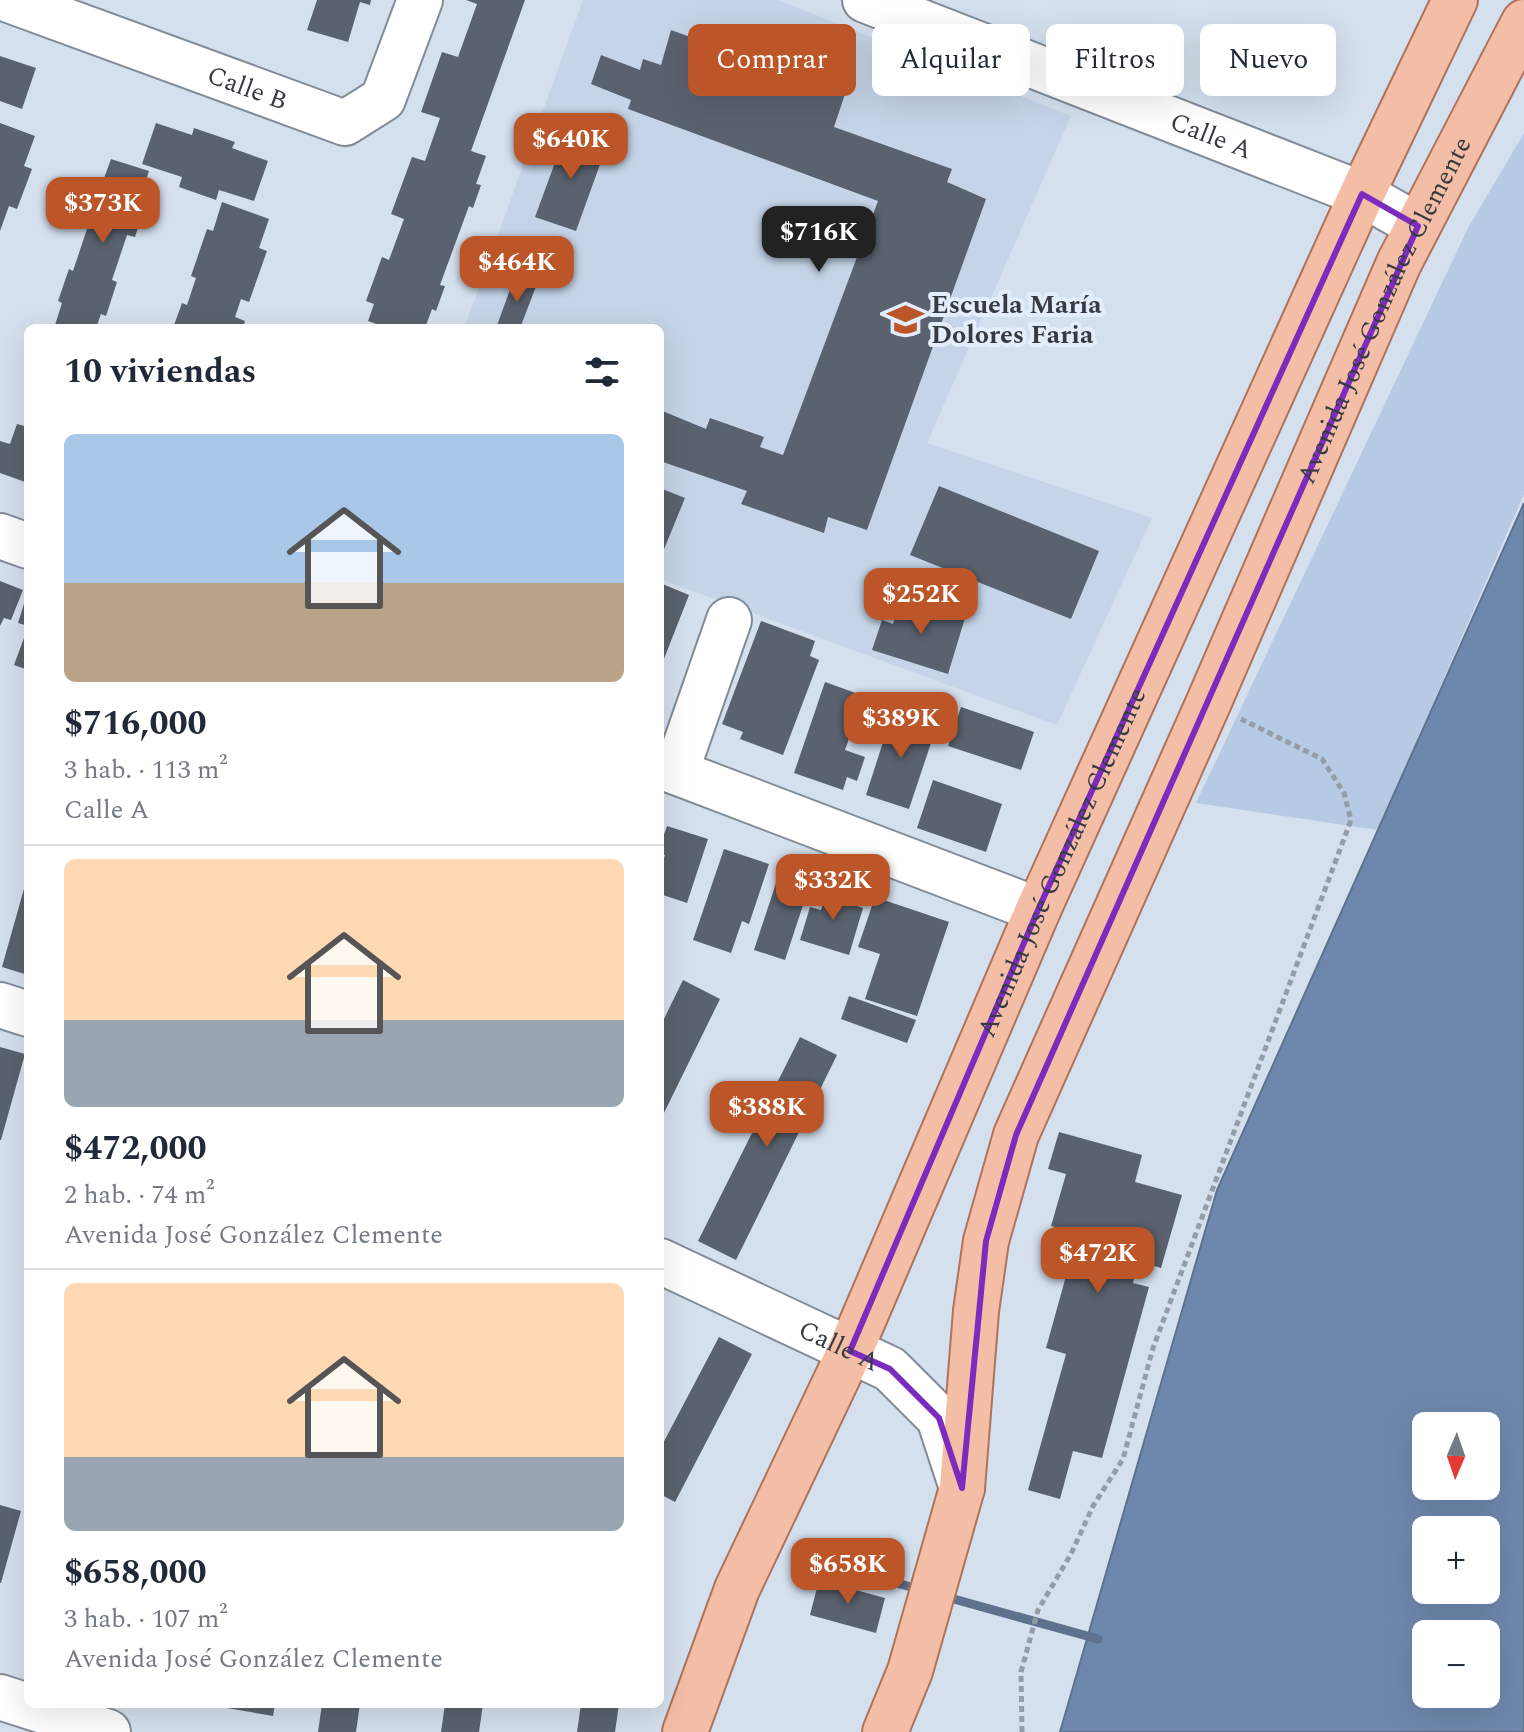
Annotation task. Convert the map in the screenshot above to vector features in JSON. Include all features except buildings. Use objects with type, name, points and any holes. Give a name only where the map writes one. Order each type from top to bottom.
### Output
[{"type":"main road","name":"Avenida José González Clemente","points":[[685,1732],[737,1589],[850,1351],[1038,910],[1362,194],[1455,0]]},
{"type":"main road","name":"Avenida José González Clemente","points":[[885,1732],[910,1671],[962,1488],[976,1311],[986,1241],[1016,1135],[1208,704],[1399,263],[1524,22]]},
{"type":"street","name":"Calle B","points":[[9,0],[345,123],[383,99],[420,0]]},
{"type":"street","name":"Calle A","points":[[865,0],[1362,194],[1418,226]]},
{"type":"street","points":[[0,536],[24,545]]},
{"type":"street","points":[[729,620],[668,769],[1038,910]]},
{"type":"street","points":[[0,1005],[24,1013]]},
{"type":"street","name":"Calle A","points":[[664,1263],[890,1369],[939,1418],[962,1488]]},
{"type":"street","points":[[0,1697],[24,1705]]},
{"type":"street","points":[[34,1708],[108,1732]]},
{"type":"path","points":[[1022,1732],[1021,1672],[1038,1610],[1071,1554],[1093,1506],[1123,1459],[1153,1348],[1351,820],[1344,793],[1322,759],[1208,704]]},
{"type":"highlighted area","points":[[1362,194],[1418,226],[1016,1135],[986,1241],[962,1488],[939,1418],[890,1369],[850,1351],[1038,910]]},
{"type":"shaded area","points":[[583,0],[778,0],[839,24],[688,24],[688,96],[856,96],[856,31],[872,37],[872,96],[1020,96],[1071,116],[927,443],[1152,518],[1057,725],[664,580],[664,324],[465,324]]},
{"type":"shaded area","points":[[1524,133],[1524,494],[1378,830],[1196,803],[1468,228]]},
{"type":"shaded area","points":[[1524,503],[1524,1732],[1060,1732],[1217,1190]]},
{"type":"waterway","points":[[824,1562],[921,1590]]},
{"type":"waterway","points":[[943,1596],[1098,1639]]},
{"type":"place","name":"Escuela María Dolores Faria","points":[[905,319]]}]
